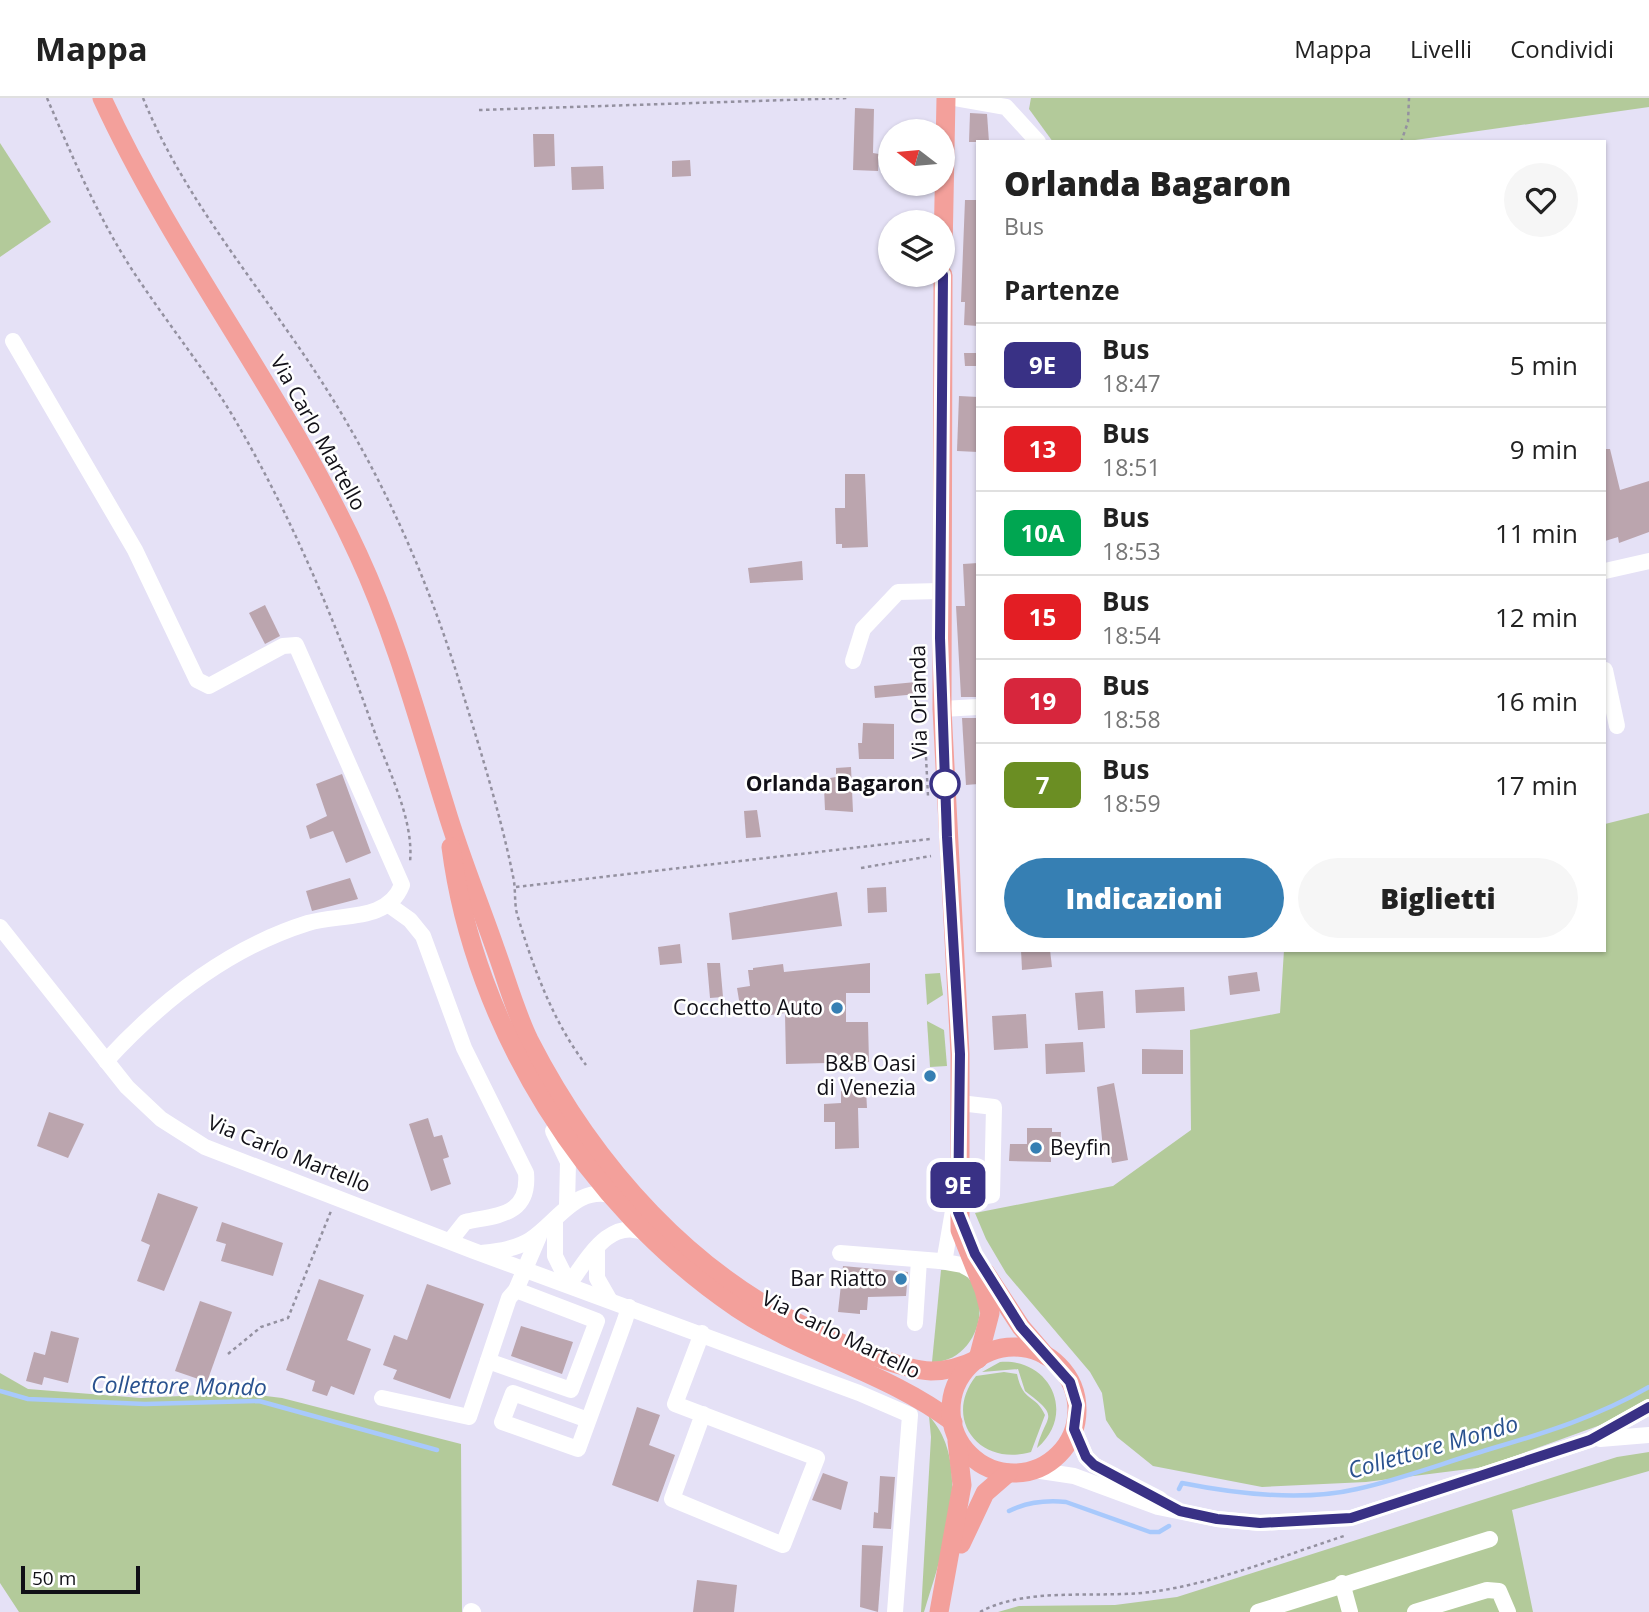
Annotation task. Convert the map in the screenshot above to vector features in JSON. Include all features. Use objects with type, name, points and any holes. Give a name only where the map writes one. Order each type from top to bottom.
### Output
[{"type":"main road","name":"Via Carlo Martello","points":[[102,98],[149,193],[296,434],[359,555],[408,680],[446,812],[527,1035],[575,1118],[625,1186],[674,1238],[748,1295],[780,1314],[852,1348],[930,1371],[961,1366],[978,1359]]},
{"type":"main road","points":[[944,210],[946,98]]},
{"type":"main road","name":"Via Orlanda","points":[[943,287],[940,591],[947,845],[960,1054],[958,1201],[962,1237],[984,1290],[990,1313],[978,1359]]},
{"type":"main road","name":"Via Carlo Martello","points":[[446,812],[456,881],[495,1005],[537,1097],[609,1194],[647,1234],[737,1308],[779,1333],[892,1385],[954,1428]]},
{"type":"main road","name":"Via Orlanda","points":[[958,1201],[986,1274],[1021,1327],[1046,1356]]},
{"type":"main road","points":[[941,1603],[962,1485],[954,1428],[956,1387],[978,1359],[1012,1348],[1046,1356],[1070,1382],[1077,1405],[1074,1429],[1055,1458],[1034,1470],[1008,1473],[977,1461],[954,1428]]},
{"type":"main road","points":[[941,1603],[978,1505],[985,1493],[1008,1473]]},
{"type":"street","points":[[955,98],[1016,104],[1037,140]]},
{"type":"street","points":[[13,341],[135,550],[194,677],[209,686],[283,646],[296,645],[401,885],[389,905],[378,911],[311,922],[243,950],[143,1021],[106,1061]]},
{"type":"street","points":[[1606,571],[1649,561]]},
{"type":"street","points":[[853,661],[863,629],[898,592],[940,591]]},
{"type":"street","points":[[1606,675],[1617,726]]},
{"type":"street","points":[[942,709],[976,707]]},
{"type":"street","points":[[389,905],[410,920],[423,936],[464,1048],[526,1173],[525,1192],[513,1209],[502,1216],[462,1224],[450,1241]]},
{"type":"street","name":"Via Carlo Martello","points":[[0,927],[143,1104],[205,1147],[523,1269],[702,1333],[909,1415],[895,1612]]},
{"type":"street","name":"Via Carlo Martello","points":[[537,1097],[568,1162],[566,1206]]},
{"type":"street","points":[[940,1261],[945,1257],[958,1201],[992,1195],[994,1107],[960,1102]]},
{"type":"street","points":[[382,1398],[469,1417],[509,1298],[516,1290],[523,1269],[548,1227],[566,1206],[585,1195],[609,1194]]},
{"type":"street","name":"Via Carlo Martello","points":[[609,1194],[627,1202],[681,1255],[712,1278],[780,1314]]},
{"type":"street","points":[[548,1227],[555,1256],[569,1284],[598,1246],[615,1232],[634,1230],[647,1234]]},
{"type":"street","points":[[481,1253],[518,1246],[548,1227]]},
{"type":"street","points":[[598,1246],[595,1271],[609,1299]]},
{"type":"street","points":[[840,1253],[940,1261],[962,1265],[975,1272]]},
{"type":"street","points":[[915,1323],[919,1260]]},
{"type":"street","points":[[488,1361],[571,1390],[597,1321],[516,1290]]},
{"type":"street","points":[[588,1420],[513,1393],[502,1422],[578,1449],[629,1307]]},
{"type":"street","points":[[702,1333],[675,1404],[703,1414],[817,1458],[783,1545],[672,1500],[703,1414]]},
{"type":"street","points":[[1034,1470],[1074,1476],[1158,1507],[1217,1519],[1260,1523],[1351,1518],[1590,1440],[1649,1407]]},
{"type":"street","points":[[1074,1429],[1086,1457],[1094,1465],[1180,1511]]},
{"type":"street","points":[[1590,1440],[1649,1435]]},
{"type":"street","points":[[1258,1612],[1342,1583],[1490,1539]]},
{"type":"street","points":[[1342,1583],[1350,1612]]},
{"type":"street","points":[[1415,1612],[1487,1590],[1499,1591],[1508,1612]]},
{"type":"path","points":[[47,98],[77,168],[116,241],[231,413],[311,568],[359,688],[407,829],[411,856],[401,885]]},
{"type":"path","points":[[143,98],[170,158],[326,388],[370,460],[391,503],[445,637],[514,887],[516,911],[558,1025],[586,1065]]},
{"type":"path","points":[[479,110],[848,98]]},
{"type":"path","points":[[1402,140],[1408,121],[1409,98]]},
{"type":"path","points":[[514,887],[947,845]]},
{"type":"path","points":[[861,868],[947,845]]},
{"type":"path","points":[[228,1354],[261,1327],[288,1318],[330,1213]]},
{"type":"path","points":[[980,1612],[1020,1598],[1115,1596],[1195,1584],[1350,1534]]},
{"type":"green space","points":[[1031,98],[1649,98],[1649,107],[1415,140],[1052,140],[1029,109]]},
{"type":"green space","points":[[0,143],[51,222],[0,257]]},
{"type":"green space","points":[[1649,813],[1649,1401],[1606,1423],[1485,1467],[1366,1482],[1262,1487],[1153,1466],[1117,1437],[1106,1420],[1102,1393],[1090,1372],[1006,1273],[986,1239],[975,1213],[1113,1186],[1191,1130],[1190,1030],[1280,1013],[1284,952],[1606,952],[1606,824]]},
{"type":"green space","points":[[940,973],[943,995],[927,1005],[925,974]]},
{"type":"green space","points":[[927,1021],[944,1030],[947,1066],[930,1067]]},
{"type":"green space","points":[[956,1269],[969,1279],[977,1293],[980,1308],[978,1324],[972,1339],[962,1351],[948,1359],[932,1362],[941,1270]]},
{"type":"green space","points":[[1000,1362],[1018,1363],[1032,1369],[1044,1378],[1052,1391],[1056,1405],[1055,1420],[1049,1434],[1037,1448],[1047,1422],[1047,1412],[1025,1391],[1018,1369],[982,1372]]},
{"type":"green space","points":[[1004,1372],[1017,1374],[1023,1390],[1045,1415],[1031,1452],[1013,1455],[996,1453],[982,1446],[965,1423],[963,1408],[967,1392],[976,1376]]},
{"type":"green space","points":[[0,1373],[28,1389],[141,1398],[241,1393],[282,1398],[461,1444],[462,1612],[19,1612],[0,1583]]},
{"type":"green space","points":[[929,1416],[943,1436],[950,1460],[952,1485],[945,1538],[924,1612],[921,1612],[931,1437]]},
{"type":"green space","points":[[1649,1452],[1649,1471],[1512,1510],[1533,1612],[998,1612],[1019,1606],[1115,1605],[1177,1597],[1617,1457]]},
{"type":"building","points":[[855,108],[874,109],[873,153],[878,154],[878,171],[853,170]]},
{"type":"building","points":[[970,113],[987,114],[989,140],[969,142]]},
{"type":"building","points":[[533,134],[554,134],[555,166],[534,167]]},
{"type":"building","points":[[690,160],[691,176],[672,177],[672,161]]},
{"type":"building","points":[[603,166],[604,189],[572,190],[571,167]]},
{"type":"building","points":[[965,200],[976,200],[976,326],[964,325],[965,302],[961,302]]},
{"type":"building","points":[[964,353],[976,353],[976,366],[965,366]]},
{"type":"building","points":[[959,396],[976,397],[976,452],[957,451]]},
{"type":"building","points":[[1606,449],[1610,449],[1620,490],[1649,481],[1649,532],[1619,543],[1618,537],[1606,541]]},
{"type":"building","points":[[845,474],[865,474],[868,547],[842,548],[842,544],[836,544],[835,508],[845,508]]},
{"type":"building","points":[[802,561],[803,580],[750,583],[748,568]]},
{"type":"building","points":[[976,563],[976,697],[961,697],[956,606],[965,606],[963,564]]},
{"type":"building","points":[[265,605],[280,636],[265,644],[249,613]]},
{"type":"building","points":[[916,682],[917,694],[875,698],[874,686]]},
{"type":"building","points":[[962,718],[976,718],[976,784],[966,785]]},
{"type":"building","points":[[863,723],[894,724],[894,759],[859,759],[858,743],[862,743]]},
{"type":"building","points":[[851,767],[853,812],[825,810],[824,788],[830,788],[830,778],[836,777],[836,768]]},
{"type":"building","points":[[342,774],[371,853],[346,863],[333,831],[310,839],[306,826],[327,816],[316,784]]},
{"type":"building","points":[[757,810],[761,837],[746,838],[744,811]]},
{"type":"building","points":[[350,878],[358,899],[312,911],[306,891]]},
{"type":"building","points":[[886,887],[887,912],[868,913],[867,888]]},
{"type":"building","points":[[837,892],[842,926],[732,940],[729,913]]},
{"type":"building","points":[[680,944],[682,963],[660,965],[658,947]]},
{"type":"building","points":[[1021,952],[1050,952],[1052,967],[1022,970]]},
{"type":"building","points":[[707,963],[720,963],[723,997],[710,998]]},
{"type":"building","points":[[870,963],[870,993],[846,993],[846,1022],[868,1022],[869,1062],[786,1064],[785,1013],[764,1016],[762,1006],[740,1006],[737,988],[750,986],[748,970],[753,968],[783,964],[784,972]]},
{"type":"building","points":[[1257,972],[1260,991],[1230,995],[1228,976]]},
{"type":"building","points":[[1184,987],[1185,1011],[1136,1013],[1135,990]]},
{"type":"building","points":[[1103,991],[1105,1028],[1078,1030],[1075,993]]},
{"type":"building","points":[[1026,1014],[1028,1048],[994,1050],[992,1016]]},
{"type":"building","points":[[1083,1042],[1085,1072],[1046,1074],[1045,1044]]},
{"type":"building","points":[[1142,1049],[1183,1050],[1183,1074],[1142,1074]]},
{"type":"building","points":[[1114,1083],[1128,1160],[1112,1163],[1109,1147],[1103,1149],[1097,1087]]},
{"type":"building","points":[[866,1090],[867,1108],[858,1108],[859,1148],[835,1149],[835,1122],[824,1122],[824,1104],[841,1103],[841,1091]]},
{"type":"building","points":[[49,1112],[84,1124],[68,1158],[37,1146]]},
{"type":"building","points":[[428,1118],[434,1137],[442,1135],[449,1157],[443,1159],[451,1184],[431,1191],[409,1124]]},
{"type":"building","points":[[1027,1128],[1052,1128],[1052,1132],[1061,1132],[1060,1154],[1051,1154],[1051,1162],[1009,1161],[1010,1144],[1027,1144]]},
{"type":"building","points":[[158,1193],[198,1207],[164,1291],[137,1281],[150,1245],[141,1241]]},
{"type":"building","points":[[222,1222],[283,1243],[273,1276],[221,1261],[226,1244],[216,1241]]},
{"type":"building","points":[[843,1266],[908,1272],[906,1296],[868,1297],[867,1310],[860,1310],[860,1314],[838,1312]]},
{"type":"building","points":[[319,1279],[364,1295],[347,1340],[371,1349],[354,1395],[331,1386],[327,1396],[312,1391],[315,1381],[286,1370]]},
{"type":"building","points":[[427,1284],[484,1304],[450,1399],[393,1379],[397,1370],[383,1365],[394,1335],[407,1340]]},
{"type":"building","points":[[200,1301],[232,1312],[207,1382],[175,1371]]},
{"type":"building","points":[[521,1326],[573,1342],[562,1374],[511,1356]]},
{"type":"building","points":[[51,1331],[79,1338],[68,1383],[44,1377],[42,1385],[26,1381],[34,1352],[45,1355]]},
{"type":"building","points":[[637,1407],[660,1415],[649,1445],[675,1455],[658,1502],[612,1485]]},
{"type":"building","points":[[823,1473],[848,1482],[841,1510],[812,1500]]},
{"type":"building","points":[[880,1476],[895,1477],[891,1529],[873,1528],[874,1512],[878,1513]]},
{"type":"building","points":[[862,1545],[883,1546],[878,1612],[860,1607]]},
{"type":"building","points":[[697,1580],[737,1585],[734,1612],[693,1612]]},
{"type":"waterway","name":"Collettore Mondo","points":[[1179,1489],[1182,1483],[1247,1493],[1292,1496],[1357,1489],[1551,1430],[1611,1407],[1649,1387]]},
{"type":"waterway","name":"Collettore Mondo","points":[[0,1391],[28,1399],[145,1404],[259,1401],[437,1450]]},
{"type":"waterway","name":"Collettore Mondo","points":[[1009,1511],[1036,1502],[1066,1502],[1150,1532],[1159,1532],[1169,1526]]},
{"type":"bus line","name":"9E","points":[[943,287],[940,638],[947,837],[960,1054],[958,1212],[986,1274],[1030,1339],[1064,1372],[1070,1382],[1077,1405],[1074,1429],[1086,1457],[1094,1465],[1180,1511],[1217,1519],[1260,1523],[1331,1520],[1377,1511],[1590,1440],[1649,1407]]},
{"type":"place","name":"Orlanda Bagaron","points":[[945,784]]},
{"type":"place","name":"Cocchetto Auto","points":[[837,1008]]},
{"type":"place","name":"B&B Oasi di Venezia","points":[[930,1076]]},
{"type":"place","name":"Beyfin","points":[[1036,1148]]},
{"type":"place","name":"Bar Riatto","points":[[901,1279]]}]
